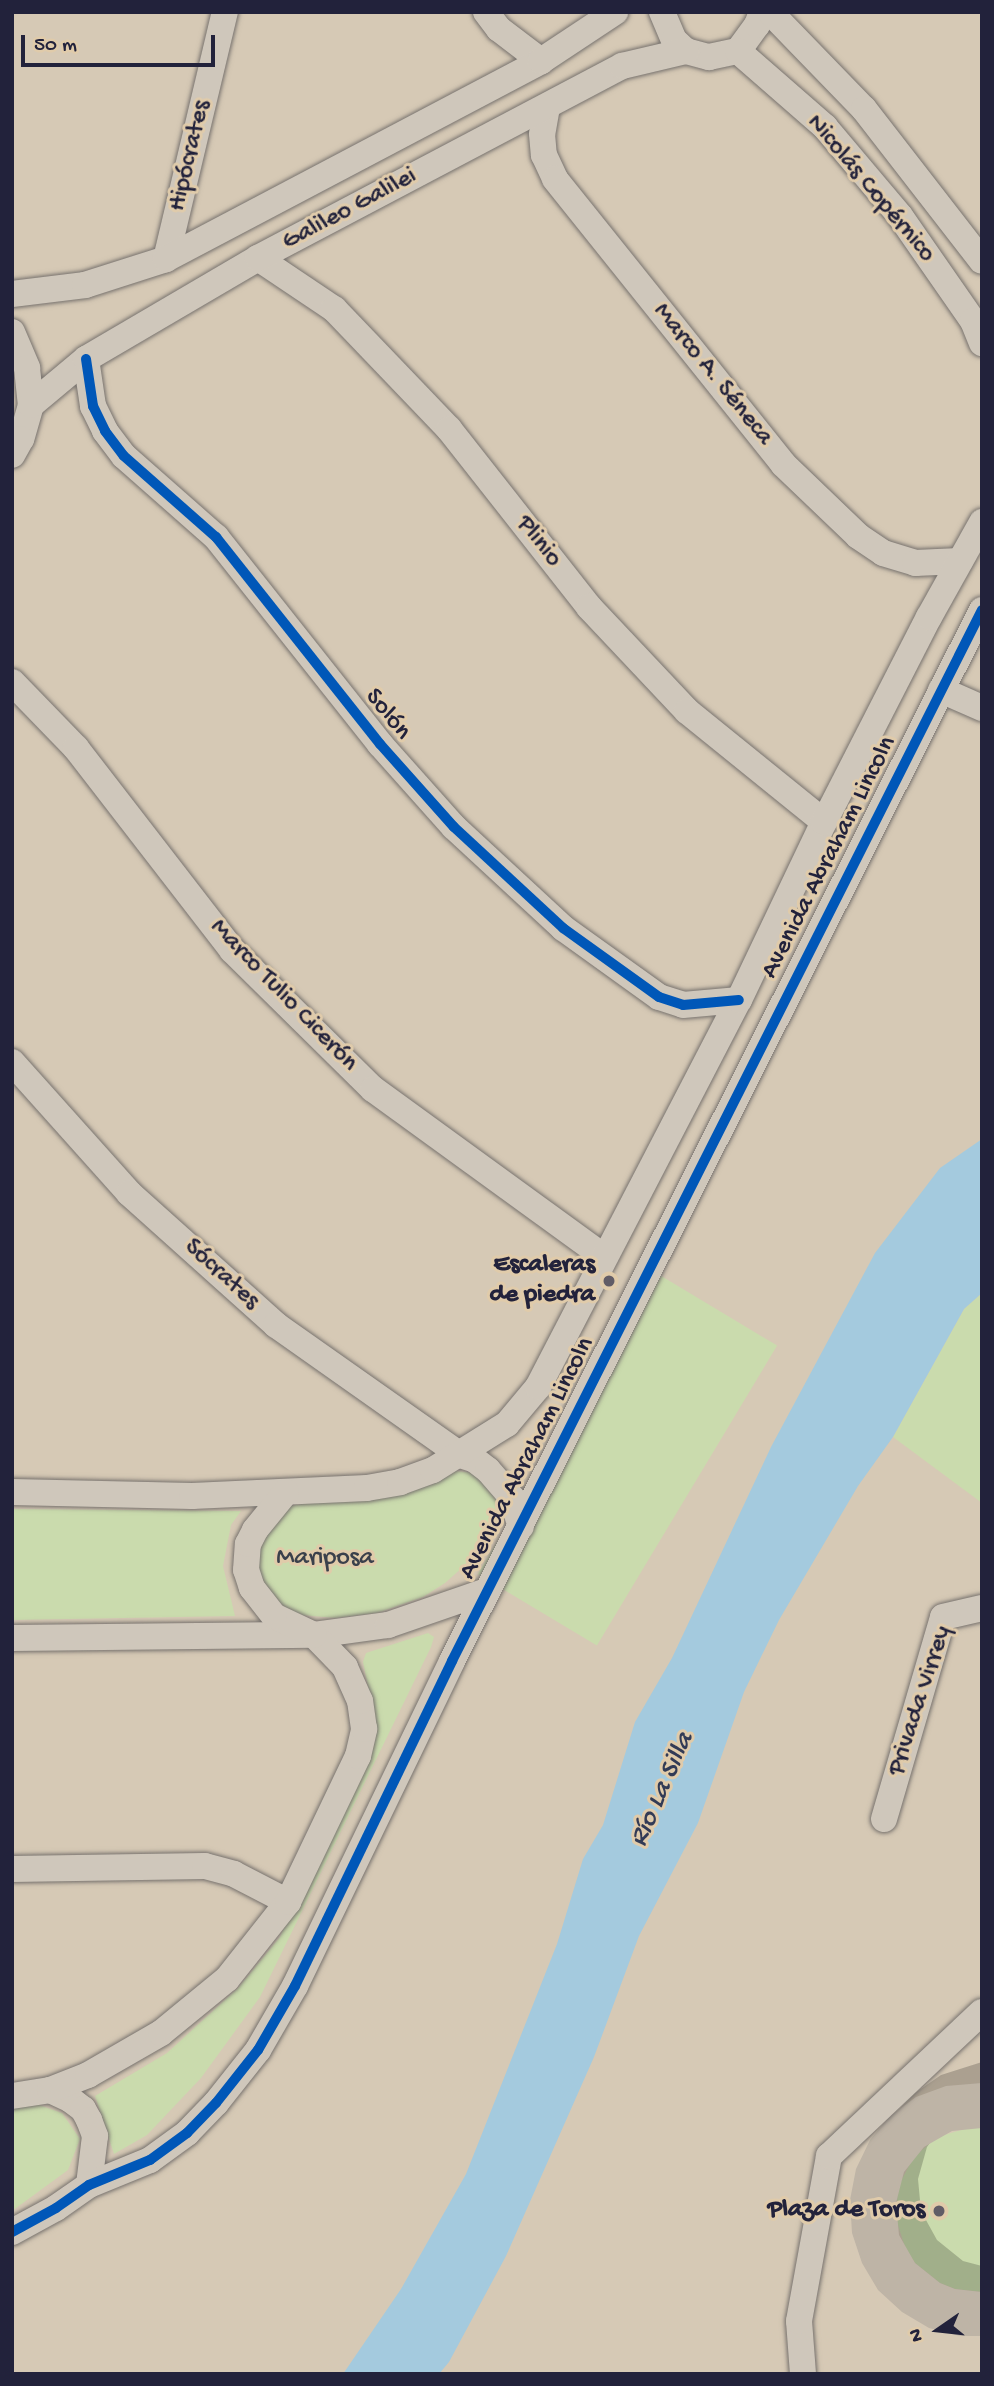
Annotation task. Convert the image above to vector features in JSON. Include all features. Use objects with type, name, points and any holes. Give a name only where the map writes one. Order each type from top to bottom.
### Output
[{"type":"street","name":"Hipócrates","points":[[166,260],[225,12]]},
{"type":"street","points":[[486,12],[499,29],[541,61]]},
{"type":"street","name":"Galileo Galilei","points":[[12,294],[85,285],[166,260],[541,61],[615,12]]},
{"type":"street","points":[[662,12],[674,40],[686,51]]},
{"type":"street","points":[[738,51],[762,12]]},
{"type":"street","name":"Nicolás Copérnico","points":[[770,12],[864,109],[982,261]]},
{"type":"street","name":"Galileo Galilei","points":[[32,405],[86,359],[258,258],[622,66],[686,51],[709,57],[738,51]]},
{"type":"street","name":"Nicolás Copérnico","points":[[738,51],[825,127],[900,216],[973,321],[982,342]]},
{"type":"street","name":"Marco A. Séneca","points":[[547,107],[542,134],[544,155],[555,180],[783,464],[858,536],[883,553],[915,563],[960,561]]},
{"type":"street","name":"Plinio","points":[[258,258],[334,309],[449,429],[589,607],[687,711],[824,822]]},
{"type":"street","points":[[12,332],[27,368],[32,405],[21,439],[12,455]]},
{"type":"street","name":"Solón","points":[[86,359],[93,405],[104,432],[124,456],[216,537],[380,744],[454,827],[563,928],[659,997],[683,1004],[738,1000]]},
{"type":"street","name":"Avenida Abraham Lincoln","points":[[12,1492],[192,1496],[367,1488],[400,1482],[433,1470],[506,1424],[538,1387],[738,1000],[824,822],[982,522]]},
{"type":"street","name":"Avenida Abraham Lincoln","points":[[14,2235],[89,2185],[150,2160],[187,2133],[216,2103],[258,2050],[295,1986],[487,1591],[982,610]]},
{"type":"street","name":"Marco Tulio Cicerón","points":[[12,682],[76,748],[232,950],[373,1089],[604,1257]]},
{"type":"street","points":[[941,691],[982,708]]},
{"type":"street","name":"Sócrates","points":[[12,1062],[129,1192],[276,1325],[460,1455],[475,1460],[503,1484],[512,1498],[521,1527]]},
{"type":"street","points":[[12,2096],[50,2090],[88,2075],[161,2033],[227,1979],[288,1902],[358,1756],[364,1729],[360,1700],[345,1667],[314,1635],[274,1616],[252,1588],[246,1570],[248,1544],[255,1530],[286,1492]]},
{"type":"street","points":[[12,1638],[314,1635],[388,1625],[487,1591]]},
{"type":"street","name":"Privada Virrey","points":[[884,1819],[943,1617],[982,1608]]},
{"type":"street","points":[[12,1869],[205,1866],[234,1874],[288,1902]]},
{"type":"street","points":[[803,2374],[799,2321],[829,2156],[982,2012]]},
{"type":"street","points":[[50,2090],[77,2104],[89,2120],[95,2136],[89,2185]]},
{"type":"green space","points":[[658,1274],[777,1346],[597,1646],[478,1574]]},
{"type":"green space","points":[[982,1293],[982,1503],[893,1437],[964,1309]]},
{"type":"green space","name":"Mariposa","points":[[454,1471],[478,1473],[501,1499],[499,1522],[464,1566],[445,1583],[423,1597],[377,1613],[336,1618],[289,1614],[267,1594],[255,1557],[256,1543],[290,1506],[396,1496],[433,1484]]},
{"type":"green space","points":[[12,1509],[241,1511],[231,1525],[223,1566],[235,1616],[12,1620]]},
{"type":"green space","points":[[428,1633],[434,1637],[431,1647],[260,1997],[201,2078],[147,2135],[114,2154],[95,2096],[167,2053],[238,1988],[280,1937],[375,1721],[363,1662],[366,1653]]},
{"type":"green space","points":[[33,2103],[62,2113],[80,2139],[68,2170],[12,2211],[12,2107]]},
{"type":"green space","name":"Plaza de Toros","points":[[968,2128],[982,2128],[982,2292],[955,2289],[940,2283],[915,2263],[906,2250],[896,2219],[898,2187],[913,2158],[937,2137]]},
{"type":"water","name":"Río La Silla","points":[[982,1139],[982,1293],[964,1309],[893,1437],[858,1486],[779,1620],[744,1692],[698,1823],[639,1936],[594,2057],[506,2256],[449,2362],[439,2374],[343,2374],[401,2289],[466,2174],[557,1944],[583,1859],[603,1825],[635,1722],[672,1658],[771,1447],[875,1253],[940,1168]]},
{"type":"building","points":[[982,2083],[982,2128],[952,2131],[924,2147],[904,2172],[896,2203],[899,2235],[915,2263],[940,2283],[955,2289],[982,2292],[982,2336],[960,2336],[929,2328],[902,2312],[878,2290],[862,2263],[852,2233],[850,2200],[856,2169],[870,2140],[890,2116],[916,2097],[946,2086]]},
{"type":"cycle path","points":[[86,359],[93,406],[105,431],[124,456],[216,537],[380,744],[454,827],[563,928],[659,997],[683,1005],[739,1000]]},
{"type":"cycle path","points":[[12,2232],[56,2208],[89,2185],[150,2160],[187,2133],[216,2103],[258,2050],[295,1986],[452,1661],[982,610]]},
{"type":"place","name":"Escaleras de piedra","points":[[609,1281]]},
{"type":"place","name":"Plaza de Toros","points":[[939,2211]]}]
